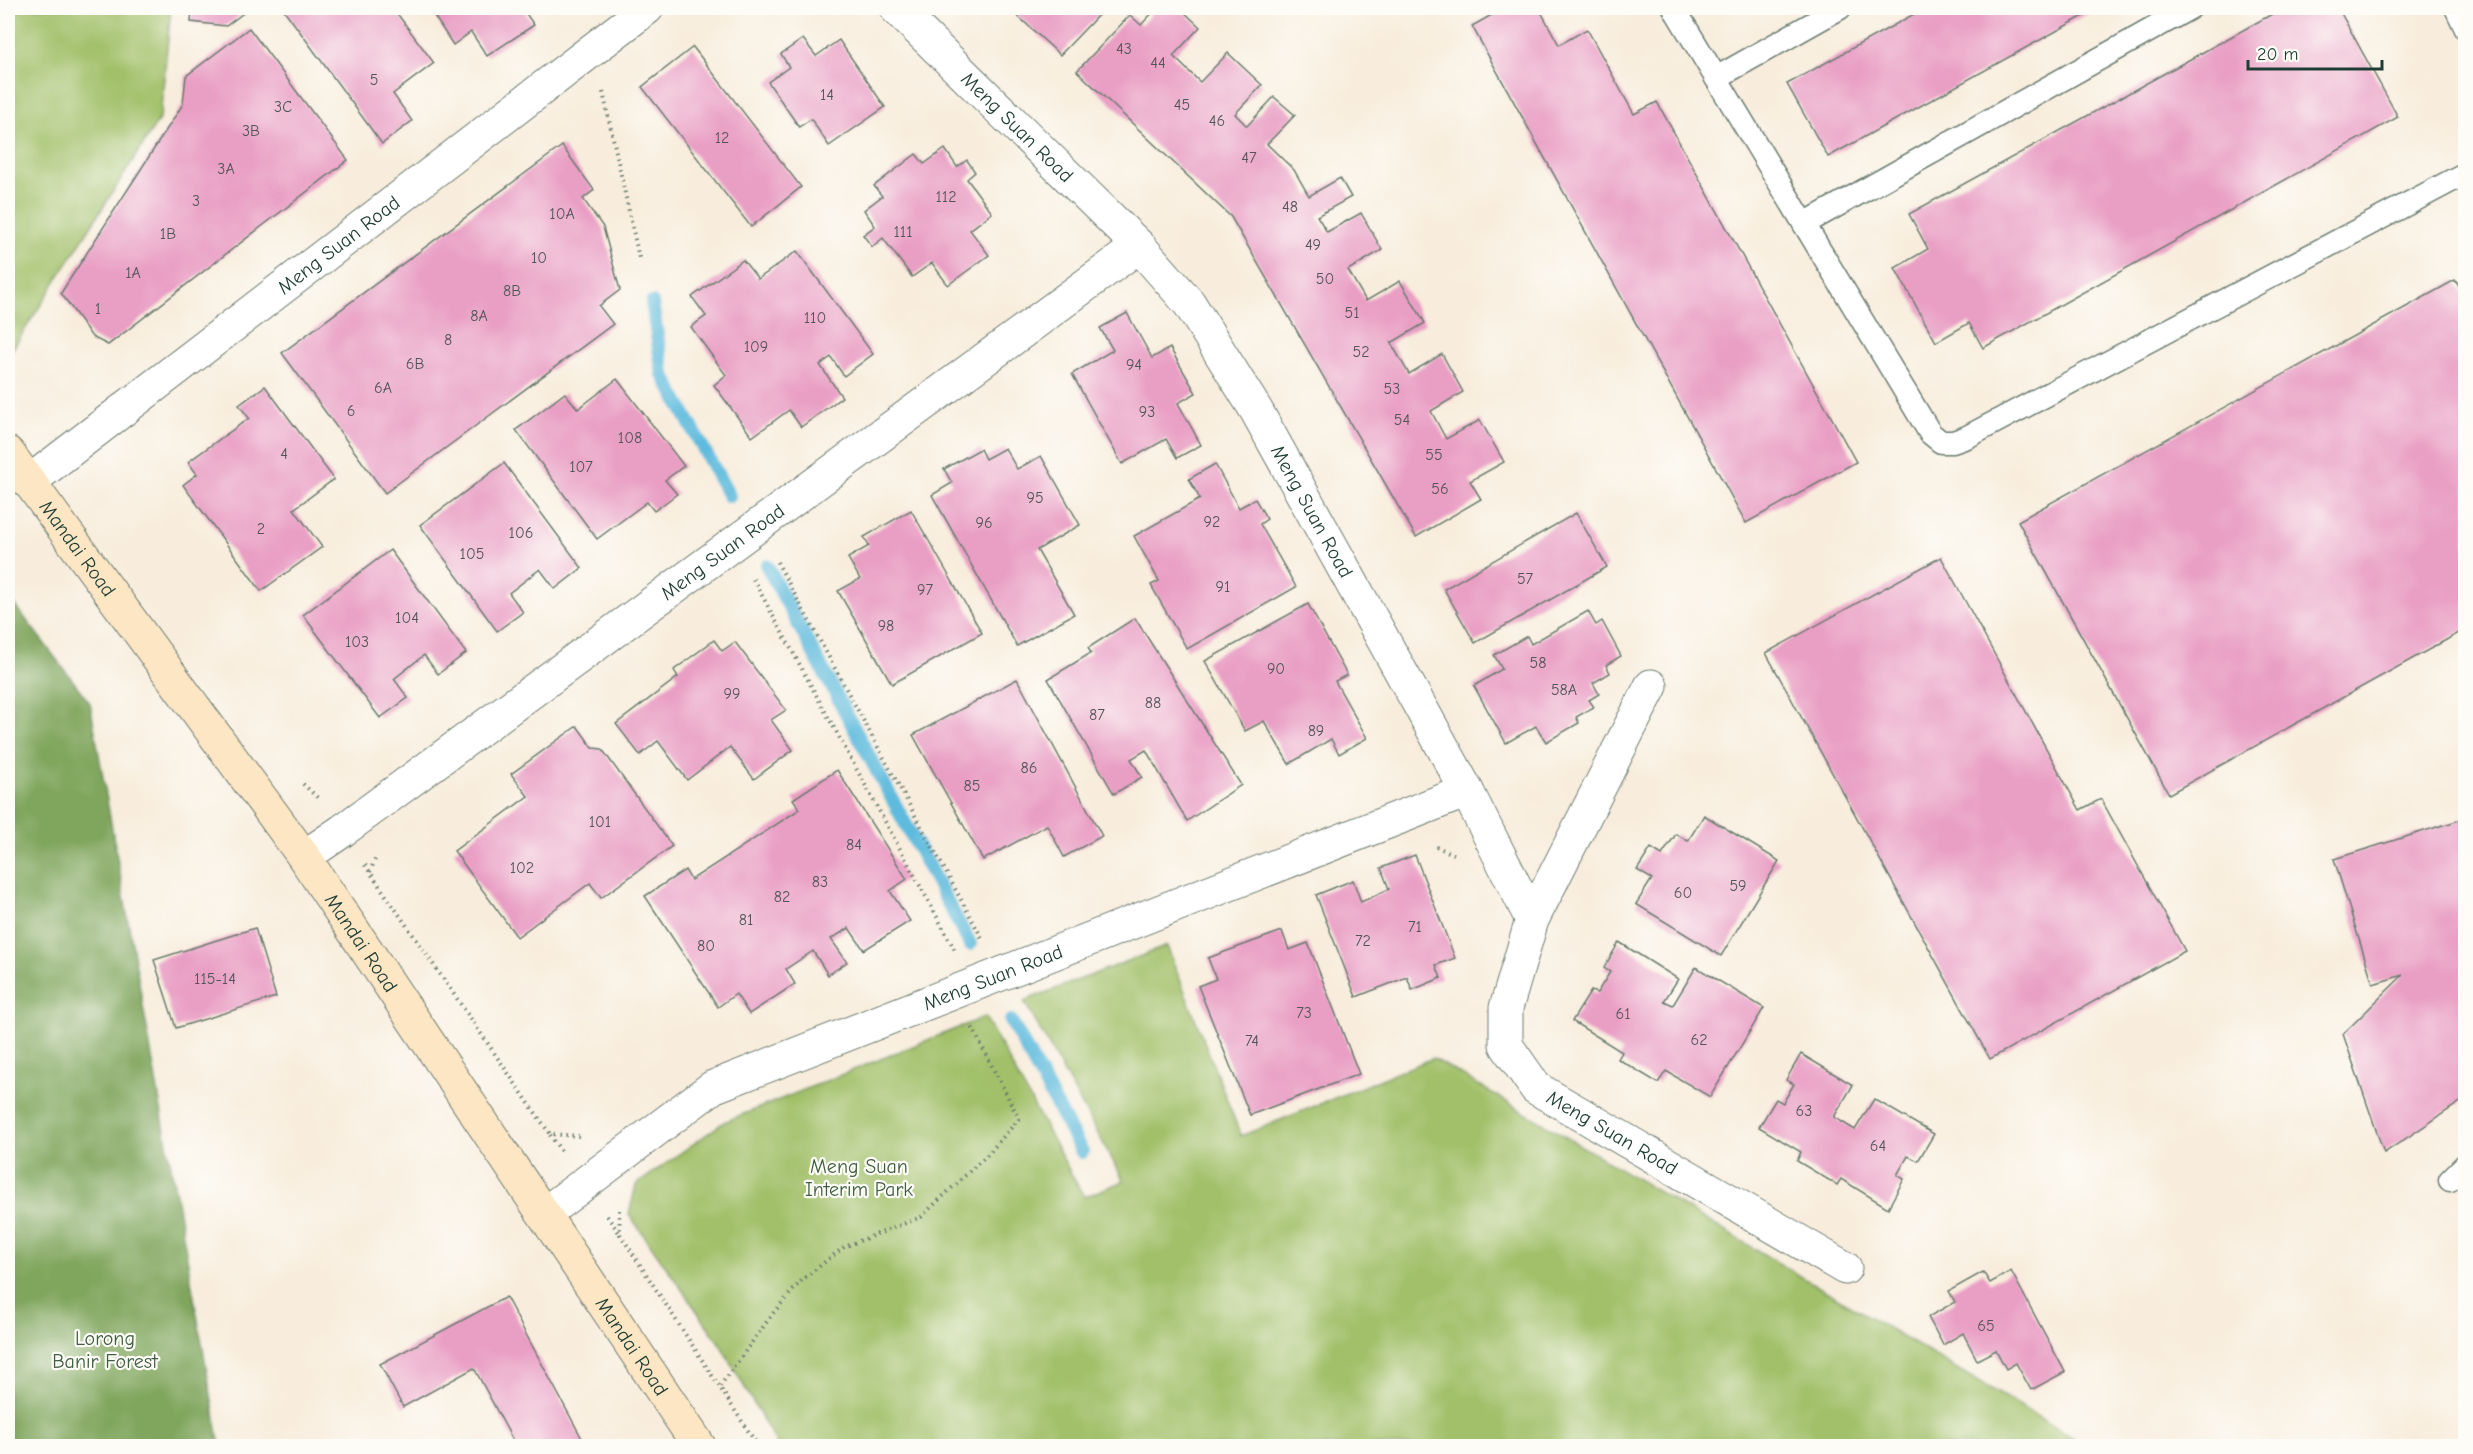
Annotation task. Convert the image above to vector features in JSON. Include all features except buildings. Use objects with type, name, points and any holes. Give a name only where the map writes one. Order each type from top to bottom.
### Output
[{"type":"main road","name":"Mandai Road","points":[[8,453],[304,857],[699,1446]]},
{"type":"street","name":"Meng Suan Road","points":[[29,482],[647,8]]},
{"type":"street","name":"Meng Suan Road","points":[[896,8],[1139,246],[1189,303],[1256,410],[1467,791],[1532,920]]},
{"type":"street","name":"Meng Suan Road","points":[[304,857],[1139,246]]},
{"type":"street","name":"Meng Suan Road","points":[[1652,686],[1532,920],[1506,1008],[1506,1046],[1536,1088],[1845,1268]]},
{"type":"street","name":"Meng Suan Road","points":[[544,1214],[713,1087],[1467,791]]},
{"type":"lane","points":[[1674,8],[1930,433],[1941,442],[1953,442],[1967,437],[2466,173]]},
{"type":"lane","points":[[1716,78],[1840,8]]},
{"type":"lane","points":[[1804,224],[2190,8]]},
{"type":"lane","points":[[2456,8],[2466,29]]},
{"type":"lane","points":[[2458,1182],[2466,1164]]},
{"type":"path","points":[[601,83],[639,258]]},
{"type":"path","points":[[775,558],[988,950]]},
{"type":"path","points":[[752,576],[955,951]]},
{"type":"path","points":[[342,831],[550,1134],[582,1136]]},
{"type":"path","points":[[1431,846],[1442,848],[1458,857]]},
{"type":"path","points":[[720,1386],[774,1312],[802,1280],[844,1247],[921,1216],[989,1153],[1019,1119],[967,1017]]},
{"type":"path","points":[[621,1202],[618,1212],[620,1234],[758,1446]]},
{"type":"green space","points":[[8,8],[171,8],[160,118],[12,350],[8,344]]},
{"type":"green space","name":"Lorong Banir Forest","points":[[8,596],[90,703],[220,1446],[8,1446]]},
{"type":"green space","name":"Meng Suan Interim Park","points":[[1167,946],[1241,1136],[1433,1058],[2087,1446],[778,1446],[720,1344],[629,1214],[636,1185],[724,1122],[985,1017],[1084,1197],[1124,1181],[1024,1001]]},
{"type":"waterway","points":[[652,303],[663,374],[729,496]]},
{"type":"waterway","points":[[767,566],[970,944]]},
{"type":"waterway","points":[[1011,1021],[1082,1152]]}]
